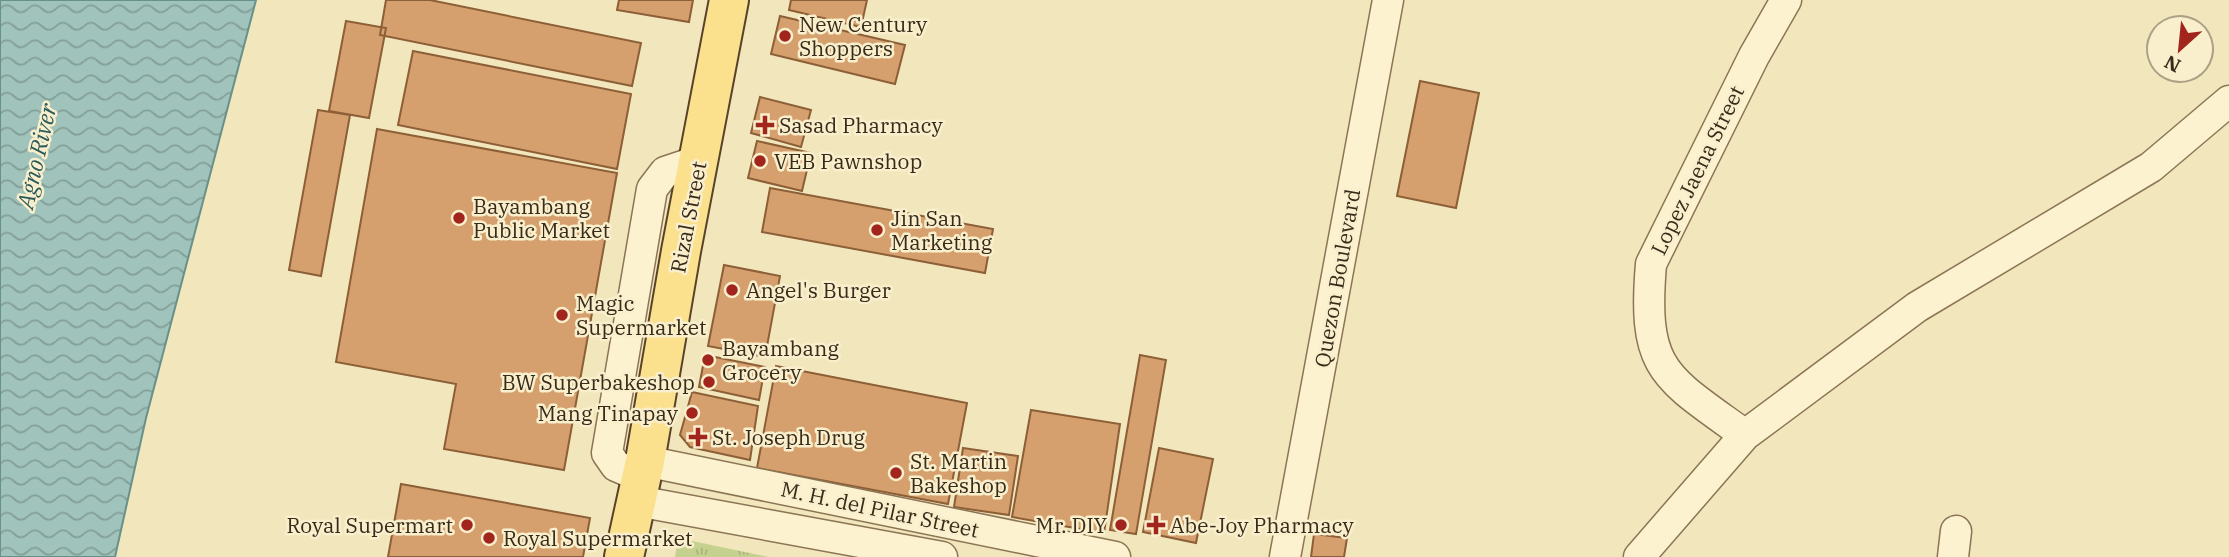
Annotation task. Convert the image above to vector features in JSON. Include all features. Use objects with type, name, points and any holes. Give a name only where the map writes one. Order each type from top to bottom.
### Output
[{"type":"main road","name":"Rizal Street","points":[[624,557],[641,480],[729,0]]},
{"type":"street","name":"Quezon Boulevard","points":[[1286,557],[1388,0]]},
{"type":"street","name":"Lopez Jaena Street","points":[[1745,435],[1664,373],[1650,340],[1648,302],[1651,264],[1754,57],[1786,0]]},
{"type":"street","points":[[1639,557],[1745,435],[1917,307],[2151,167],[2229,101]]},
{"type":"street","name":"M. H. del Pilar Street","points":[[641,480],[942,557]]},
{"type":"street","name":"M. H. del Pilar Street","points":[[641,480],[1115,557]]},
{"type":"green space","points":[[678,538],[769,557],[675,557]]},
{"type":"water","name":"Agno River","points":[[0,0],[256,0],[146,418],[115,557],[0,557]]},
{"type":"building","points":[[386,0],[430,0],[641,43],[632,86],[380,35]]},
{"type":"building","points":[[619,0],[693,0],[689,22],[617,10]]},
{"type":"building","points":[[791,0],[867,0],[861,27],[789,10]]},
{"type":"building","points":[[780,16],[905,45],[895,84],[771,54]]},
{"type":"building","points":[[346,21],[386,28],[369,118],[329,111]]},
{"type":"building","points":[[413,51],[631,94],[617,169],[398,125]]},
{"type":"building","points":[[1420,81],[1479,93],[1456,208],[1397,196]]},
{"type":"building","points":[[760,97],[811,110],[801,147],[751,133]]},
{"type":"building","points":[[318,110],[350,115],[321,276],[289,270]]},
{"type":"building","points":[[377,129],[617,173],[564,470],[444,449],[456,384],[336,362]]},
{"type":"building","points":[[757,141],[811,153],[802,191],[748,178]]},
{"type":"building","name":"Jin San Marketing","points":[[770,188],[993,229],[985,273],[762,232]]},
{"type":"building","points":[[724,265],[780,276],[765,357],[708,346]]},
{"type":"building","points":[[705,355],[765,367],[759,400],[699,387]]},
{"type":"building","points":[[1140,355],[1166,360],[1136,534],[1110,530]]},
{"type":"building","points":[[776,366],[967,403],[948,504],[757,468]]},
{"type":"building","points":[[692,392],[758,406],[750,460],[690,447],[680,435]]},
{"type":"building","points":[[1031,410],[1120,424],[1104,533],[1012,517]]},
{"type":"building","points":[[963,448],[1018,456],[1009,515],[954,507]]},
{"type":"building","points":[[1159,448],[1213,459],[1196,543],[1143,532]]},
{"type":"building","name":"Royal Supermarket","points":[[401,484],[590,518],[583,557],[388,557]]},
{"type":"building","points":[[1314,534],[1347,538],[1344,557],[1311,557]]},
{"type":"place","name":"New Century Shoppers","points":[[785,36]]},
{"type":"place","name":"Sasad Pharmacy","points":[[765,125]]},
{"type":"place","name":"VEB Pawnshop","points":[[760,161]]},
{"type":"place","name":"Bayambang Public Market","points":[[459,218]]},
{"type":"place","name":"Jin San Marketing","points":[[877,230]]},
{"type":"place","name":"Angel's Burger","points":[[732,290]]},
{"type":"place","name":"Magic Supermarket","points":[[562,315]]},
{"type":"place","name":"Bayambang Grocery","points":[[708,360]]},
{"type":"place","name":"BW Superbakeshop","points":[[709,382]]},
{"type":"place","name":"Mang Tinapay","points":[[692,413]]},
{"type":"place","name":"St. Joseph Drug","points":[[698,437]]},
{"type":"place","name":"St. Martin Bakeshop","points":[[896,473]]},
{"type":"place","name":"Royal Supermart","points":[[467,525]]},
{"type":"place","name":"Mr. DIY","points":[[1121,525]]},
{"type":"place","name":"Abe-Joy Pharmacy","points":[[1156,525]]},
{"type":"place","name":"Royal Supermarket","points":[[489,538]]}]
